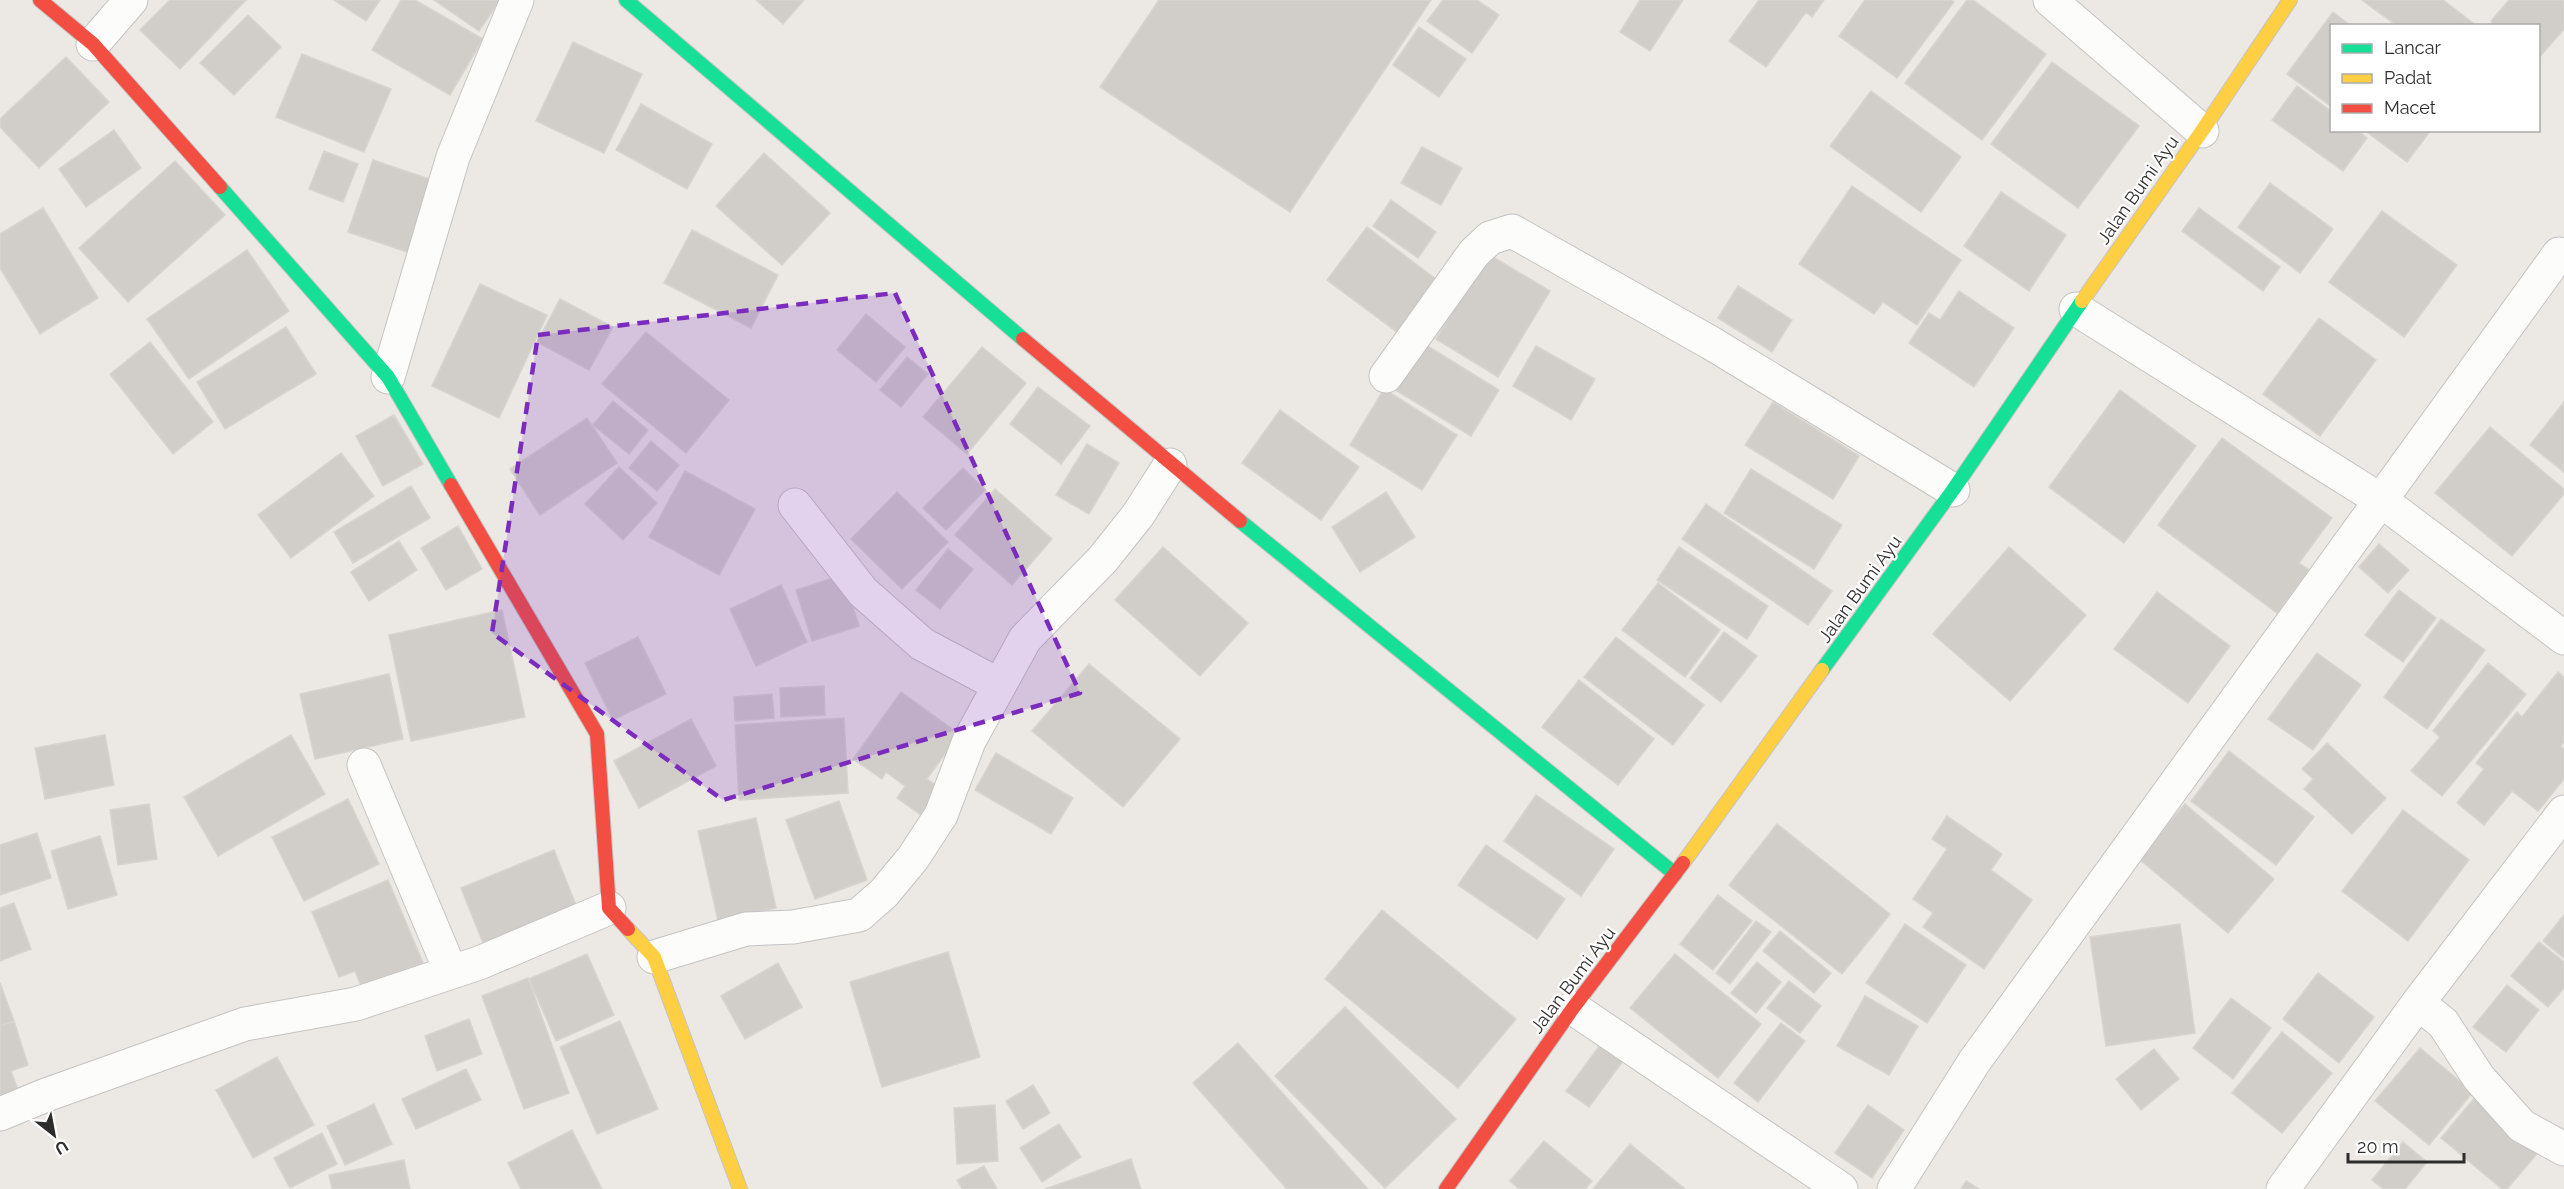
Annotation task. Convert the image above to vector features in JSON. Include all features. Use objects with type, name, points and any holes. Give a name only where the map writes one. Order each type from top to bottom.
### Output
[{"type":"street","points":[[40,0],[93,44],[388,377],[597,734],[609,908],[654,957],[740,1189]]},
{"type":"street","points":[[93,44],[131,0]]},
{"type":"street","points":[[388,377],[453,157],[517,0]]},
{"type":"street","points":[[626,0],[1170,465],[1675,874]]},
{"type":"street","points":[[2050,0],[2202,131]]},
{"type":"street","name":"Jalan Bumi Ayu","points":[[1446,1189],[1573,1008],[1675,874],[1953,490],[2290,0]]},
{"type":"street","points":[[1386,376],[1474,253],[1490,238],[1512,231],[1712,343],[1953,490]]},
{"type":"street","points":[[1894,1189],[1974,1062],[2559,254]]},
{"type":"street","points":[[2076,309],[2382,501],[2564,638]]},
{"type":"street","points":[[654,957],[746,929],[793,927],[859,915],[884,893],[913,858],[941,815],[969,741],[1025,639],[1103,559],[1138,515],[1170,465]]},
{"type":"street","points":[[795,505],[863,591],[922,644],[999,685]]},
{"type":"street","points":[[364,765],[451,972]]},
{"type":"street","points":[[2283,1189],[2418,1003],[2564,812]]},
{"type":"street","points":[[0,1114],[46,1095],[245,1024],[356,1004],[451,972],[609,908]]},
{"type":"street","points":[[2418,1003],[2443,1023],[2479,1078],[2522,1126],[2564,1149]]},
{"type":"street","points":[[1573,1008],[1841,1189]]},
{"type":"highlighted area","points":[[895,293],[1080,693],[723,800],[492,633],[538,335]]},
{"type":"building","points":[[170,0],[246,0],[180,69],[140,30]]},
{"type":"building","points":[[334,0],[380,0],[366,21]]},
{"type":"building","points":[[401,0],[415,0],[483,39],[450,95],[372,50]]},
{"type":"building","points":[[434,0],[500,0],[479,31]]},
{"type":"building","points":[[756,0],[804,0],[783,24]]},
{"type":"building","points":[[1159,0],[1431,0],[1290,212],[1100,87]]},
{"type":"building","points":[[1443,0],[1477,0],[1499,15],[1472,53],[1427,21]]},
{"type":"building","points":[[1640,0],[1683,0],[1650,51],[1620,32]]},
{"type":"building","points":[[1759,0],[1824,0],[1812,17],[1806,12],[1766,67],[1729,41]]},
{"type":"building","points":[[1865,0],[1951,0],[1954,2],[1897,78],[1839,36]]},
{"type":"building","points":[[1967,0],[1973,0],[2046,54],[1982,140],[1905,83]]},
{"type":"building","points":[[2362,0],[2443,0],[2474,24],[2394,24]]},
{"type":"building","points":[[2509,0],[2564,0],[2564,29],[2540,57],[2540,24],[2493,24],[2491,21]]},
{"type":"building","points":[[2333,12],[2348,24],[2330,24],[2330,106],[2287,74]]},
{"type":"building","points":[[248,15],[281,47],[234,95],[200,63]]},
{"type":"building","points":[[1419,27],[1466,59],[1439,97],[1393,65]]},
{"type":"building","points":[[573,42],[642,74],[604,153],[536,121]]},
{"type":"building","points":[[302,54],[391,89],[364,152],[276,117]]},
{"type":"building","points":[[66,57],[109,102],[39,168],[0,127],[0,119]]},
{"type":"building","points":[[2052,62],[2139,126],[2078,208],[1991,144]]},
{"type":"building","points":[[2297,86],[2330,111],[2330,132],[2360,132],[2367,138],[2343,171],[2272,120]]},
{"type":"building","points":[[1871,91],[1961,157],[1921,212],[1830,146]]},
{"type":"building","points":[[641,104],[712,144],[687,189],[616,150]]},
{"type":"building","points":[[114,130],[141,168],[86,207],[59,169]]},
{"type":"building","points":[[2367,132],[2430,132],[2407,162]]},
{"type":"building","points":[[1422,147],[1462,168],[1441,205],[1401,183]]},
{"type":"building","points":[[324,151],[358,164],[343,202],[309,189]]},
{"type":"building","points":[[764,153],[830,213],[782,265],[716,206]]},
{"type":"building","points":[[373,160],[438,182],[413,254],[348,232]]},
{"type":"building","points":[[175,161],[225,215],[128,302],[79,248]]},
{"type":"building","points":[[2270,183],[2333,229],[2300,273],[2238,227]]},
{"type":"building","points":[[1852,186],[1961,260],[1917,325],[1883,302],[1874,314],[1799,264]]},
{"type":"building","points":[[2001,192],[2066,235],[2029,291],[1964,246]]},
{"type":"building","points":[[1391,200],[1436,232],[1418,258],[1373,226]]},
{"type":"building","points":[[43,208],[98,298],[40,334],[0,268],[0,234]]},
{"type":"building","points":[[2199,208],[2280,267],[2263,291],[2182,231]]},
{"type":"building","points":[[2382,211],[2457,265],[2404,337],[2329,282]]},
{"type":"building","points":[[1367,227],[1445,286],[1405,338],[1327,280]]},
{"type":"building","points":[[692,230],[778,275],[751,328],[664,283]]},
{"type":"building","points":[[247,250],[289,311],[189,379],[147,319]]},
{"type":"building","points":[[1488,254],[1550,291],[1498,377],[1436,339]]},
{"type":"building","points":[[480,284],[547,315],[499,418],[432,386]]},
{"type":"building","points":[[1738,286],[1792,320],[1772,352],[1718,318]]},
{"type":"building","points":[[1959,291],[2014,328],[1974,387],[1909,343],[1929,313],[1940,320]]},
{"type":"building","points":[[560,299],[613,327],[589,370],[537,342]]},
{"type":"building","points":[[866,314],[905,347],[876,382],[837,350]]},
{"type":"building","points":[[2319,318],[2376,360],[2320,436],[2263,394]]},
{"type":"building","points":[[286,327],[316,374],[225,429],[197,382]]},
{"type":"building","points":[[646,332],[729,400],[686,453],[602,384]]},
{"type":"building","points":[[150,342],[213,422],[173,454],[110,374]]},
{"type":"building","points":[[1421,342],[1499,390],[1471,436],[1392,388]]},
{"type":"building","points":[[1536,346],[1595,379],[1571,420],[1513,386]]},
{"type":"building","points":[[982,347],[1026,383],[967,454],[923,417]]},
{"type":"building","points":[[907,357],[928,374],[901,407],[880,390]]},
{"type":"building","points":[[1038,387],[1090,426],[1061,464],[1010,424]]},
{"type":"building","points":[[1384,389],[1457,435],[1422,490],[1350,445]]},
{"type":"building","points":[[2120,390],[2196,446],[2124,543],[2049,487]]},
{"type":"building","points":[[613,401],[648,430],[629,454],[593,425]]},
{"type":"building","points":[[1773,402],[1859,456],[1833,499],[1745,445]]},
{"type":"building","points":[[2564,402],[2564,472],[2530,445]]},
{"type":"building","points":[[1280,410],[1359,467],[1321,520],[1242,463]]},
{"type":"building","points":[[394,415],[423,464],[383,486],[356,436]]},
{"type":"building","points":[[587,418],[617,463],[540,515],[510,469]]},
{"type":"building","points":[[2490,427],[2564,489],[2564,494],[2512,556],[2435,493]]},
{"type":"building","points":[[2222,438],[2332,518],[2299,563],[2309,570],[2277,613],[2158,525]]},
{"type":"building","points":[[651,441],[679,465],[657,491],[629,468]]},
{"type":"building","points":[[1087,444],[1119,463],[1089,514],[1056,495]]},
{"type":"building","points":[[341,453],[374,496],[291,558],[258,515]]},
{"type":"building","points":[[619,467],[657,503],[623,540],[585,504]]},
{"type":"building","points":[[963,468],[985,490],[946,530],[923,508]]},
{"type":"building","points":[[1751,469],[1842,525],[1814,569],[1724,513]]},
{"type":"building","points":[[685,471],[755,509],[719,575],[649,537]]},
{"type":"building","points":[[411,486],[430,518],[353,563],[334,532]]},
{"type":"building","points":[[995,489],[1052,539],[1012,585],[955,535]]},
{"type":"building","points":[[897,492],[948,542],[902,589],[851,539]]},
{"type":"building","points":[[1386,492],[1415,537],[1360,572],[1332,527]]},
{"type":"building","points":[[1706,504],[1832,591],[1808,625],[1682,539]]},
{"type":"building","points":[[458,526],[482,569],[446,590],[421,548]]},
{"type":"building","points":[[399,541],[417,570],[369,601],[351,572]]},
{"type":"building","points":[[2379,544],[2409,570],[2388,593],[2359,567]]},
{"type":"building","points":[[1163,547],[1248,623],[1200,676],[1115,600]]},
{"type":"building","points":[[1679,547],[1768,606],[1747,639],[1657,580]]},
{"type":"building","points":[[2009,547],[2086,615],[2010,701],[1933,634]]},
{"type":"building","points":[[948,549],[973,569],[940,609],[916,590]]},
{"type":"building","points":[[843,575],[859,626],[812,641],[796,590]]},
{"type":"building","points":[[1658,583],[1720,630],[1685,677],[1622,630]]},
{"type":"building","points":[[781,585],[807,642],[756,666],[730,609]]},
{"type":"building","points":[[2399,590],[2436,618],[2403,662],[2365,635]]},
{"type":"building","points":[[2157,592],[2230,646],[2188,703],[2114,649]]},
{"type":"building","points":[[502,610],[525,717],[411,741],[389,635]]},
{"type":"building","points":[[2441,619],[2485,650],[2427,729],[2384,697]]},
{"type":"building","points":[[1724,632],[1757,656],[1721,702],[1690,678]]},
{"type":"building","points":[[638,637],[666,694],[613,720],[585,663]]},
{"type":"building","points":[[1616,637],[1704,705],[1673,745],[1584,677]]},
{"type":"building","points":[[2317,653],[2361,685],[2313,750],[2268,719]]},
{"type":"building","points":[[2488,663],[2526,694],[2442,796],[2411,771],[2440,737],[2433,731]]},
{"type":"building","points":[[1089,664],[1180,739],[1123,807],[1032,731]]},
{"type":"building","points":[[2558,672],[2564,677],[2564,742],[2561,746],[2564,749],[2564,779],[2538,811],[2512,791],[2484,825],[2457,803],[2484,769],[2476,763],[2517,712],[2522,717]]},
{"type":"building","points":[[389,674],[403,739],[315,759],[300,694]]},
{"type":"building","points":[[1579,680],[1654,739],[1618,785],[1542,727]]},
{"type":"building","points":[[824,686],[825,715],[781,717],[780,688]]},
{"type":"building","points":[[901,692],[959,734],[927,779],[940,788],[921,815],[897,798],[905,786],[886,772],[882,779],[853,759]]},
{"type":"building","points":[[772,694],[774,718],[735,721],[734,697]]},
{"type":"building","points":[[844,718],[848,793],[739,800],[735,725]]},
{"type":"building","points":[[691,719],[716,766],[639,808],[614,761]]},
{"type":"building","points":[[105,735],[114,785],[45,799],[35,748]]},
{"type":"building","points":[[291,735],[325,794],[218,856],[184,797]]},
{"type":"building","points":[[2327,743],[2386,798],[2352,834],[2304,789],[2313,779],[2302,769]]},
{"type":"building","points":[[2229,751],[2314,817],[2276,865],[2191,801]]},
{"type":"building","points":[[996,753],[1073,798],[1051,834],[975,790]]},
{"type":"building","points":[[1536,795],[1614,849],[1581,896],[1504,841]]},
{"type":"building","points":[[348,799],[379,864],[304,901],[272,837]]},
{"type":"building","points":[[839,801],[867,880],[815,899],[786,820]]},
{"type":"building","points":[[149,804],[157,859],[118,865],[110,810]]},
{"type":"building","points":[[2185,804],[2274,879],[2228,933],[2139,859]]},
{"type":"building","points":[[2403,810],[2469,860],[2408,941],[2342,891]]},
{"type":"building","points":[[1947,816],[2002,854],[1991,870],[2032,900],[1984,969],[1923,927],[1933,913],[1913,899],[1947,849],[1932,839]]},
{"type":"building","points":[[756,818],[776,908],[718,921],[698,831]]},
{"type":"building","points":[[1777,824],[1890,914],[1842,974],[1729,885]]},
{"type":"building","points":[[37,833],[51,878],[0,895],[0,845]]},
{"type":"building","points":[[100,836],[117,895],[68,909],[51,851]]},
{"type":"building","points":[[1486,845],[1565,899],[1537,939],[1458,885]]},
{"type":"building","points":[[554,850],[580,915],[487,953],[461,888]]},
{"type":"building","points":[[388,880],[427,972],[366,998],[355,971],[339,977],[312,912]]},
{"type":"building","points":[[1718,895],[1752,921],[1713,970],[1680,944]]},
{"type":"building","points":[[14,903],[31,949],[0,961],[0,908]]},
{"type":"building","points":[[1382,910],[1516,1019],[1458,1088],[1325,979]]},
{"type":"building","points":[[2564,915],[2564,958],[2543,941]]},
{"type":"building","points":[[1756,921],[1771,932],[1730,984],[1716,973]]},
{"type":"building","points":[[1905,924],[1966,965],[1927,1023],[1866,983]]},
{"type":"building","points":[[2180,924],[2195,1033],[2106,1046],[2090,937]]},
{"type":"building","points":[[1780,931],[1831,973],[1814,993],[1763,951]]},
{"type":"building","points":[[2539,942],[2564,962],[2564,988],[2548,1007],[2511,976]]},
{"type":"building","points":[[948,952],[980,1057],[882,1087],[850,982]]},
{"type":"building","points":[[587,954],[614,1015],[556,1041],[529,979]]},
{"type":"building","points":[[1675,954],[1761,1024],[1718,1078],[1630,1008]]},
{"type":"building","points":[[1757,962],[1781,982],[1756,1013],[1731,993]]},
{"type":"building","points":[[778,963],[802,1007],[745,1039],[721,996]]},
{"type":"building","points":[[2318,973],[2374,1017],[2339,1063],[2283,1019]]},
{"type":"building","points":[[528,978],[569,1093],[524,1109],[482,996]]},
{"type":"building","points":[[1789,981],[1821,1006],[1800,1033],[1767,1008]]},
{"type":"building","points":[[0,983],[14,1021],[0,1026]]},
{"type":"building","points":[[2507,985],[2539,1010],[2506,1052],[2473,1027]]},
{"type":"building","points":[[1865,996],[1918,1026],[1889,1075],[1837,1046]]},
{"type":"building","points":[[2231,998],[2271,1028],[2233,1079],[2193,1048]]},
{"type":"building","points":[[1345,1007],[1456,1119],[1385,1188],[1275,1076]]},
{"type":"building","points":[[469,1019],[482,1054],[437,1071],[425,1036]]},
{"type":"building","points":[[14,1021],[28,1065],[11,1071],[18,1090],[0,1096],[0,1026]]},
{"type":"building","points":[[620,1021],[658,1109],[597,1134],[560,1047]]},
{"type":"building","points":[[1781,1023],[1805,1041],[1758,1102],[1734,1083]]},
{"type":"building","points":[[2282,1032],[2332,1073],[2282,1133],[2232,1093]]},
{"type":"building","points":[[1606,1037],[1629,1053],[1589,1107],[1566,1091]]},
{"type":"building","points":[[1238,1043],[1368,1189],[1287,1189],[1193,1083]]},
{"type":"building","points":[[2420,1048],[2473,1092],[2429,1145],[2375,1101]]},
{"type":"building","points":[[2154,1049],[2179,1079],[2141,1110],[2116,1079]]},
{"type":"building","points":[[277,1057],[314,1125],[253,1158],[216,1090]]},
{"type":"building","points":[[466,1069],[481,1100],[416,1129],[402,1099]]},
{"type":"building","points":[[1033,1085],[1050,1113],[1023,1129],[1006,1101]]},
{"type":"building","points":[[2477,1095],[2541,1149],[2507,1189],[2502,1189],[2441,1138]]},
{"type":"building","points":[[374,1104],[392,1144],[345,1165],[327,1126]]},
{"type":"building","points":[[995,1105],[998,1161],[957,1164],[954,1108]]},
{"type":"building","points":[[1868,1105],[1904,1130],[1872,1178],[1835,1153]]},
{"type":"building","points":[[1059,1124],[1081,1157],[1042,1182],[1020,1148]]},
{"type":"building","points":[[572,1130],[602,1189],[521,1189],[508,1163]]},
{"type":"building","points":[[322,1133],[337,1164],[290,1188],[274,1158]]},
{"type":"building","points":[[1544,1141],[1592,1181],[1585,1189],[1519,1189],[1510,1181]]},
{"type":"building","points":[[2403,1142],[2427,1162],[2405,1189],[2383,1189],[2372,1180]]},
{"type":"building","points":[[1630,1144],[1685,1189],[1593,1189]]},
{"type":"building","points":[[1131,1159],[1141,1189],[1045,1189]]},
{"type":"building","points":[[404,1160],[410,1189],[332,1189],[329,1175]]},
{"type":"building","points":[[984,1166],[997,1189],[962,1189],[957,1180]]},
{"type":"building","points":[[1966,1181],[1979,1189],[1961,1189]]},
{"type":"traffic: fast","points":[[626,0],[1023,339]]},
{"type":"traffic: fast","points":[[220,187],[388,377],[451,485]]},
{"type":"traffic: fast","points":[[1822,670],[1953,490],[2082,301]]},
{"type":"traffic: fast","points":[[1240,521],[1675,874]]},
{"type":"traffic: slow","points":[[2082,301],[2202,131],[2290,0]]},
{"type":"traffic: slow","points":[[1683,863],[1822,670]]},
{"type":"traffic: slow","points":[[628,929],[654,957],[740,1189]]},
{"type":"traffic: jam","points":[[40,0],[93,44],[220,187]]},
{"type":"traffic: jam","points":[[1023,339],[1240,521]]},
{"type":"traffic: jam","points":[[451,485],[597,734],[609,908],[628,929]]},
{"type":"traffic: jam","points":[[1446,1189],[1573,1008],[1683,863]]}]
